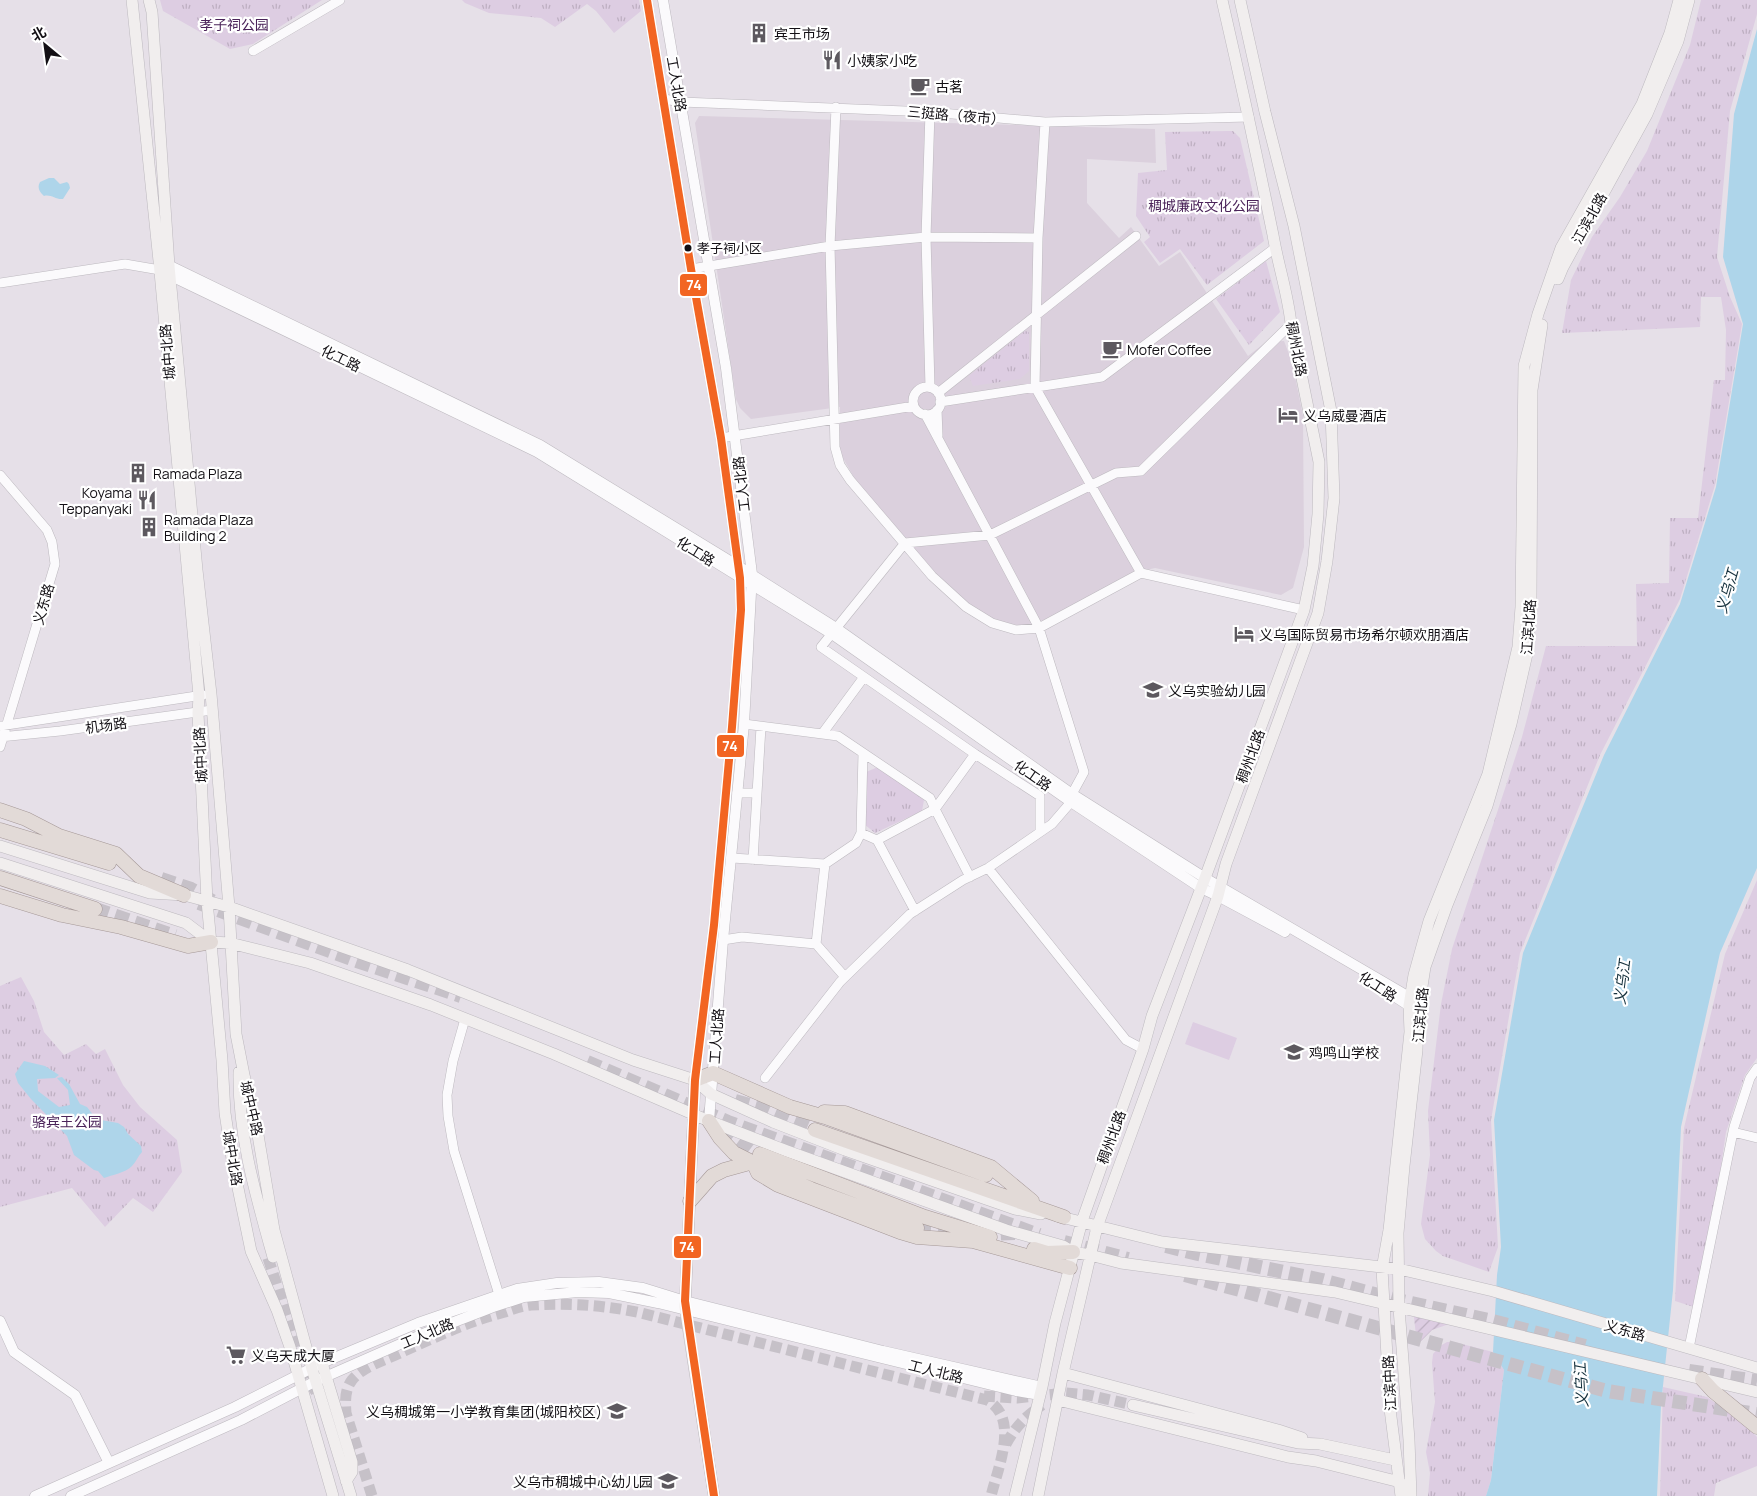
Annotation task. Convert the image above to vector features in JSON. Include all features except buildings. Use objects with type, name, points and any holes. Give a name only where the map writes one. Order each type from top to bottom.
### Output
[{"type":"highway","points":[[0,810],[26,819],[59,836]]},
{"type":"highway","points":[[0,819],[116,854],[139,876],[184,895]]},
{"type":"highway","points":[[0,830],[109,863]]},
{"type":"highway","points":[[0,878],[95,909]]},
{"type":"highway","points":[[0,887],[121,927],[188,946],[211,942]]},
{"type":"highway","points":[[0,896],[62,916],[121,927]]},
{"type":"highway","points":[[695,1080],[713,1073],[790,1107],[825,1117],[986,1175]]},
{"type":"highway","points":[[812,1114],[827,1112],[845,1113],[991,1167],[1011,1185],[1045,1210]]},
{"type":"highway","points":[[709,1121],[720,1138],[734,1152],[757,1158],[925,1217],[1047,1253],[1073,1252]]},
{"type":"highway","points":[[815,1130],[1064,1217]]},
{"type":"highway","points":[[757,1158],[758,1173],[778,1186],[900,1232],[917,1237],[973,1242],[1070,1268]]},
{"type":"highway","points":[[690,1201],[712,1176],[757,1158],[812,1188],[918,1228]]},
{"type":"highway","points":[[1702,1379],[1713,1391],[1757,1427]]},
{"type":"main road","name":"城中北路","points":[[132,0],[165,268],[212,710]]},
{"type":"main road","name":"城中北路","points":[[149,0],[152,12],[165,268],[199,696],[198,712],[207,901],[225,1114],[232,1159],[251,1251],[277,1310],[290,1347],[333,1496]]},
{"type":"main road","name":"稠州北路","points":[[1015,1496],[1041,1391],[1055,1324],[1082,1221],[1143,1049],[1152,1016],[1304,610],[1313,566],[1317,523],[1319,462],[1291,324],[1289,305],[1222,0]]},
{"type":"main road","name":"稠州北路","points":[[1038,1496],[1063,1373],[1097,1227],[1219,891],[1226,864],[1318,613],[1327,561],[1334,498],[1331,411],[1294,226],[1265,112],[1240,0]]},
{"type":"main road","name":"江滨北路","points":[[1399,1270],[1398,1233],[1417,1050],[1414,975],[1430,921],[1488,774],[1518,647],[1521,607],[1524,366],[1538,314],[1561,248],[1642,104],[1670,33],[1679,0]]},
{"type":"main road","name":"江滨北路","points":[[1382,1269],[1389,1230],[1410,1032],[1415,1005],[1425,967],[1447,905],[1487,806],[1511,724],[1527,654],[1530,601],[1532,390],[1541,330],[1562,267],[1647,114],[1678,41],[1689,0]]},
{"type":"main road","name":"城中中路","points":[[212,710],[229,907],[236,1034],[257,1129],[274,1230],[321,1379],[351,1496]]},
{"type":"main road","points":[[0,846],[150,893],[184,895],[229,907],[408,970],[633,1060],[695,1080],[685,1305],[714,1496]]},
{"type":"main road","points":[[0,863],[186,923],[211,942],[230,943],[310,964],[431,1005],[554,1054],[709,1121],[786,1151],[1006,1230],[1063,1246],[1073,1252],[1121,1264],[1335,1292],[1757,1392]]},
{"type":"main road","points":[[222,1064],[253,1210],[270,1257],[247,1157],[238,1090],[239,1050]]},
{"type":"main road","name":"义东路","points":[[695,1080],[711,1094],[773,1122],[845,1150],[1015,1210],[1064,1217],[1097,1227],[1162,1242],[1399,1270],[1493,1291],[1757,1368]]},
{"type":"main road","name":"江滨中路","points":[[1382,1269],[1390,1409],[1401,1496]]},
{"type":"main road","name":"江滨中路","points":[[1399,1270],[1399,1308],[1409,1440],[1411,1496]]},
{"type":"main road","points":[[1063,1373],[1278,1430],[1320,1444],[1395,1460]]},
{"type":"main road","points":[[1058,1400],[1288,1457],[1316,1461],[1400,1482]]},
{"type":"main road","points":[[1316,1461],[1299,1452],[1132,1408],[1298,1443],[1320,1444]]},
{"type":"main road","points":[[1337,1467],[1344,1464],[1347,1460],[1346,1455],[1340,1448]]},
{"type":"street","points":[[253,51],[340,0]]},
{"type":"street","name":"工人北路","points":[[647,0],[721,438],[740,578],[741,610],[728,776],[714,925],[695,1080]]},
{"type":"street","name":"工人北路","points":[[663,0],[726,368],[752,579],[744,724],[723,940],[709,1121]]},
{"type":"street","name":"三挺路（夜市）","points":[[664,99],[681,102],[930,112],[1046,122],[1249,117]]},
{"type":"street","points":[[836,107],[830,246],[834,447],[840,465],[850,480],[932,576],[966,607],[992,623],[1016,630],[1039,628],[1141,573],[1304,610]]},
{"type":"street","points":[[930,112],[926,237],[938,439]]},
{"type":"street","points":[[1046,122],[1038,238],[1035,387],[1141,573]]},
{"type":"street","points":[[936,398],[925,387],[918,391],[914,398],[914,406],[920,413],[929,414],[936,398],[1037,314],[1136,236]]},
{"type":"street","points":[[691,269],[830,246],[926,237],[1038,238]]},
{"type":"street","points":[[936,398],[1035,387],[1102,377],[1275,248]]},
{"type":"street","name":"化工路","points":[[0,283],[125,264],[165,268],[540,445],[738,566],[752,579],[834,631],[1071,798],[1203,883],[1415,1005]]},
{"type":"street","name":"化工路","points":[[165,268],[537,452],[740,578],[752,579]]},
{"type":"street","points":[[1040,832],[1040,796],[975,754],[821,647],[904,543],[990,535],[1116,473],[1141,471],[1291,324]]},
{"type":"street","points":[[721,438],[914,406]]},
{"type":"street","points":[[765,1078],[845,977],[915,911],[988,868],[1052,824],[1071,798],[1084,772],[1039,628],[924,414]]},
{"type":"street","name":"义东路","points":[[0,475],[47,530],[52,542],[55,564],[4,725],[0,746]]},
{"type":"street","points":[[822,734],[864,677]]},
{"type":"street","name":"机场路","points":[[4,725],[211,694]]},
{"type":"street","name":"机场路","points":[[1,737],[60,731],[212,710]]},
{"type":"street","points":[[744,724],[838,736],[930,798],[970,877]]},
{"type":"street","points":[[753,860],[761,727]]},
{"type":"street","points":[[732,858],[825,864],[856,843],[861,833],[863,753]]},
{"type":"street","points":[[876,840],[935,809],[975,754]]},
{"type":"street","points":[[737,793],[757,793]]},
{"type":"street","points":[[861,833],[876,840],[915,911]]},
{"type":"street","points":[[816,944],[825,864]]},
{"type":"street","points":[[988,868],[1126,1040],[1143,1049]]},
{"type":"street","points":[[723,940],[742,937],[816,944],[845,977]]},
{"type":"street","points":[[35,1496],[235,1407],[317,1366],[418,1323],[501,1299],[454,1151],[448,1116],[447,1095],[453,1061],[465,1019]]},
{"type":"street","points":[[1689,1348],[1733,1132],[1750,1078],[1757,1068]]},
{"type":"street","points":[[1733,1132],[1757,1138]]},
{"type":"street","name":"工人北路","points":[[71,1496],[242,1420],[321,1379],[501,1299],[578,1292],[609,1293],[685,1305],[883,1351],[1041,1391]]},
{"type":"street","points":[[0,1321],[14,1352],[75,1396],[109,1463]]},
{"type":"shaded area","points":[[699,116],[1155,129],[1156,163],[1087,159],[1087,203],[1119,238],[1131,227],[1159,266],[1180,252],[1248,356],[1266,342],[1284,341],[1292,362],[1303,416],[1304,547],[1293,588],[1281,595],[1155,568],[1129,574],[1054,617],[1022,626],[993,620],[976,610],[944,583],[855,479],[840,453],[840,407],[751,419],[740,408],[736,399],[695,123]]},
{"type":"green space","name":"孝子祠公园","points":[[160,0],[322,0],[253,44],[230,49],[163,11]]},
{"type":"green space","points":[[462,0],[639,0],[641,11],[614,33],[596,11],[587,4],[555,27],[541,18],[489,13]]},
{"type":"green space","points":[[1701,0],[1757,0],[1757,14],[1730,111],[1717,257],[1730,297],[1742,324],[1715,485],[1680,599],[1600,755],[1520,953],[1491,1120],[1498,1247],[1489,1272],[1443,1256],[1425,1239],[1421,1224],[1430,1155],[1428,1111],[1441,1004],[1452,949],[1522,737],[1546,646],[1637,646],[1636,584],[1669,583],[1670,518],[1698,518],[1714,380],[1725,380],[1726,330],[1721,297],[1701,297],[1700,327],[1562,333],[1571,280],[1592,237],[1620,197],[1647,151],[1690,45]]},
{"type":"green space","name":"稠城廉政文化公园","points":[[1233,131],[1240,138],[1264,241],[1207,285],[1180,249],[1160,263],[1144,242],[1150,237],[1136,216],[1138,173],[1167,170],[1165,132]]},
{"type":"green space","points":[[1266,261],[1280,312],[1249,345],[1216,299]]},
{"type":"green space","points":[[1025,331],[1029,332],[1029,371],[1020,379],[973,386],[969,376]]},
{"type":"green space","points":[[878,767],[924,800],[922,811],[875,833],[864,824],[866,772]]},
{"type":"green space","points":[[1757,880],[1757,1058],[1745,1075],[1726,1132],[1700,1309],[1675,1301],[1684,1128],[1725,954]]},
{"type":"green space","name":"骆宾王公园","points":[[21,977],[34,1001],[44,1032],[64,1055],[86,1044],[96,1054],[105,1049],[123,1085],[140,1107],[177,1140],[182,1172],[153,1212],[133,1198],[105,1227],[72,1188],[0,1207],[0,986]]},
{"type":"green space","points":[[1193,1022],[1237,1038],[1229,1060],[1185,1044]]},
{"type":"green space","points":[[1413,1308],[1449,1324],[1432,1330],[1417,1345]]},
{"type":"green space","points":[[1447,1342],[1493,1352],[1504,1370],[1491,1480],[1486,1496],[1428,1496],[1430,1473],[1426,1452],[1435,1402],[1433,1354],[1440,1346]]},
{"type":"green space","points":[[1663,1387],[1707,1397],[1747,1426],[1757,1437],[1757,1466],[1716,1483],[1714,1496],[1660,1496]]},
{"type":"water","name":"义乌江","points":[[1757,29],[1757,868],[1720,953],[1681,1127],[1673,1290],[1661,1405],[1657,1496],[1486,1496],[1491,1480],[1504,1370],[1493,1352],[1497,1275],[1501,1247],[1494,1120],[1523,953],[1604,755],[1680,604],[1716,487],[1743,324],[1723,257],[1734,114]]},
{"type":"water","points":[[54,178],[60,184],[67,182],[69,184],[70,188],[63,199],[44,196],[41,193],[39,188],[40,182]]},
{"type":"water","points":[[24,1061],[45,1066],[59,1075],[55,1078],[37,1079],[38,1091],[59,1107],[70,1105],[68,1090],[57,1078],[62,1077],[69,1084],[80,1104],[87,1107],[94,1116],[101,1120],[118,1123],[124,1127],[128,1134],[141,1146],[142,1152],[132,1166],[122,1172],[104,1178],[98,1171],[74,1155],[67,1136],[18,1083],[15,1074]]},
{"type":"tunnel","points":[[161,879],[191,889],[214,902]]},
{"type":"tunnel","points":[[199,903],[357,961],[461,996]]},
{"type":"tunnel","points":[[95,909],[175,936]]},
{"type":"tunnel","points":[[587,1062],[728,1122],[1039,1235]]},
{"type":"tunnel","points":[[735,1101],[767,1110],[815,1130]]},
{"type":"tunnel","points":[[723,1127],[760,1154]]},
{"type":"tunnel","points":[[917,1228],[991,1234],[1016,1233]]},
{"type":"tunnel","points":[[1064,1242],[1128,1259]]},
{"type":"tunnel","points":[[1166,1246],[1322,1280],[1393,1299],[1489,1320],[1585,1346]]},
{"type":"tunnel","points":[[268,1258],[308,1380],[316,1392]]},
{"type":"tunnel","points":[[1185,1275],[1607,1391],[1757,1414]]},
{"type":"tunnel","points":[[372,1496],[346,1413],[347,1391],[352,1380],[362,1371],[375,1364],[478,1320],[524,1306],[559,1304],[600,1306],[641,1313],[987,1400],[997,1408],[1003,1419],[1005,1431],[1002,1458],[991,1496]]},
{"type":"tunnel","points":[[1689,1371],[1757,1381]]},
{"type":"tunnel","points":[[984,1396],[1017,1398],[1066,1393],[1088,1395],[1133,1405]]},
{"type":"tunnel","points":[[1006,1444],[1022,1422],[1042,1405]]},
{"type":"transit line","name":"74","points":[[647,0],[721,438],[740,578],[741,610],[732,727],[714,925],[695,1080],[685,1301],[714,1496]]},
{"type":"place","name":"宾王市场","points":[[759,33]]},
{"type":"place","name":"小姨家小吃","points":[[832,60]]},
{"type":"place","name":"古茗","points":[[920,86]]},
{"type":"place","name":"孝子祠小区","points":[[688,248]]},
{"type":"place","name":"Mofer Coffee","points":[[1112,349]]},
{"type":"place","name":"义乌威曼酒店","points":[[1288,415]]},
{"type":"place","name":"Ramada Plaza","points":[[138,473]]},
{"type":"place","name":"Koyama Teppanyaki","points":[[147,500]]},
{"type":"place","name":"Ramada Plaza Building 2","points":[[149,527]]},
{"type":"place","name":"义乌国际贸易市场希尔顿欢朋酒店","points":[[1244,634]]},
{"type":"place","name":"义乌实验幼儿园","points":[[1153,690]]},
{"type":"place","name":"鸡鸣山学校","points":[[1294,1052]]},
{"type":"place","name":"义乌天成大厦","points":[[236,1355]]},
{"type":"place","name":"义乌稠城第一小学教育集团(城阳校区)","points":[[617,1411]]},
{"type":"place","name":"义乌市稠城中心幼儿园","points":[[668,1481]]}]
